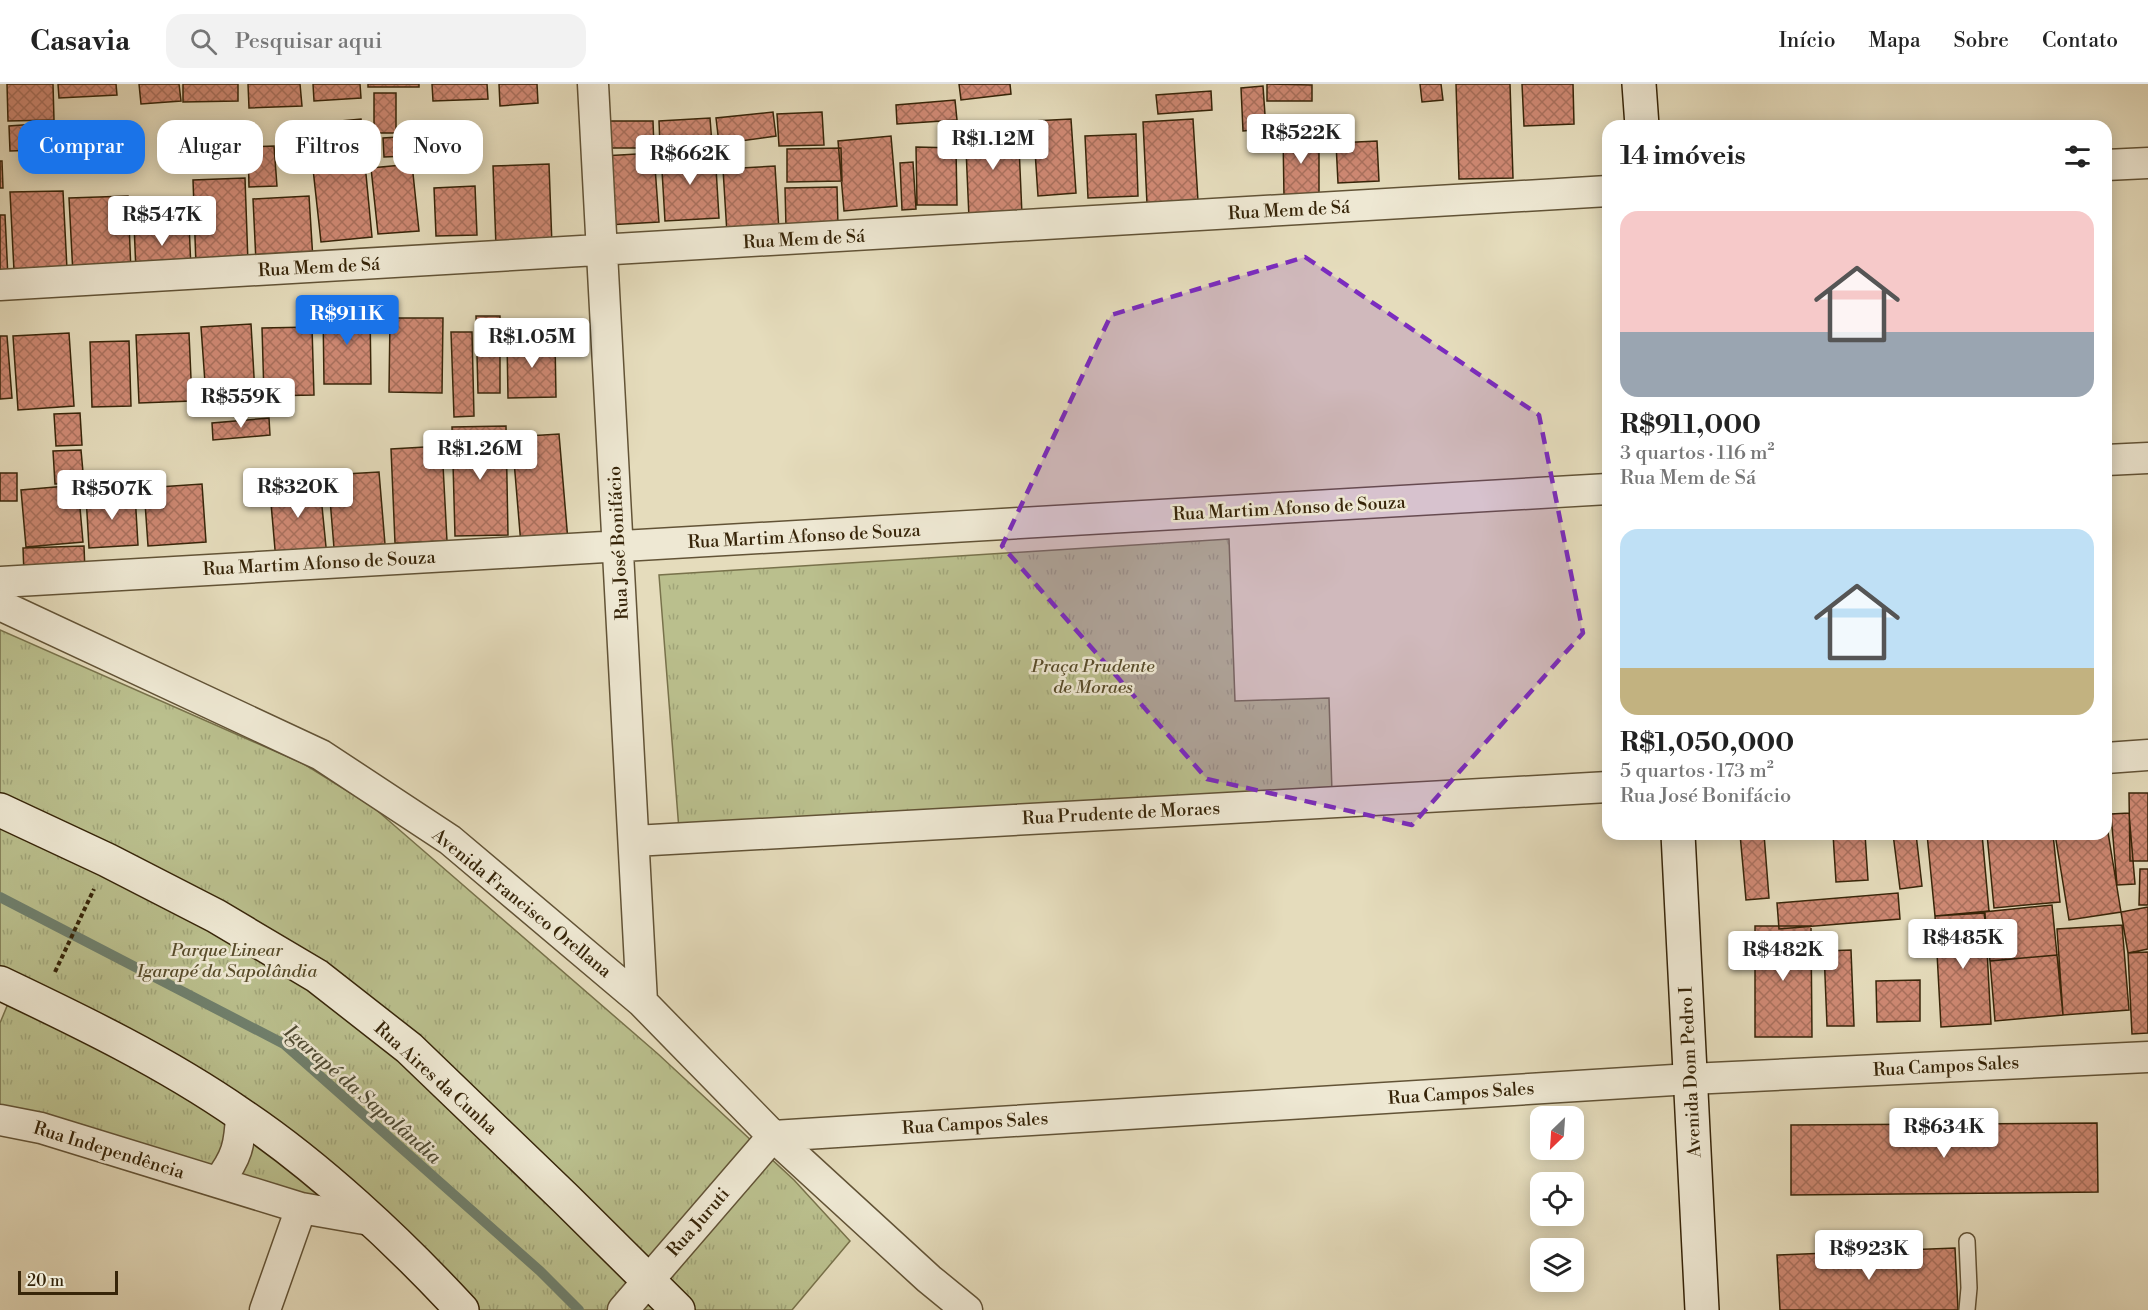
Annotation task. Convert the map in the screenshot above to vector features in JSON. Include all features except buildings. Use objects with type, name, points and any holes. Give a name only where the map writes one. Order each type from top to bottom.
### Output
[{"type":"street","name":"Rua José Bonifácio","points":[[594,84],[642,1002]]},
{"type":"street","points":[[1639,84],[1642,120]]},
{"type":"street","points":[[2112,165],[2148,163]]},
{"type":"street","name":"Rua Mem de Sá","points":[[0,285],[1602,191]]},
{"type":"street","points":[[2112,460],[2148,458]]},
{"type":"street","name":"Rua Martim Afonso de Souza","points":[[0,582],[1602,489]]},
{"type":"street","name":"Avenida Francisco Orellana","points":[[0,605],[321,755],[450,840],[642,1002],[773,1136],[929,1279],[967,1310]]},
{"type":"street","points":[[2112,758],[2148,755]]},
{"type":"street","name":"Rua Prudente de Moraes","points":[[634,841],[669,837],[1602,787]]},
{"type":"street","name":"Rua Aires da Cunha","points":[[0,810],[106,860],[216,916],[317,976],[410,1048],[634,1296],[678,1310]]},
{"type":"street","name":"Avenida Dom Pedro I","points":[[1678,840],[1702,1310]]},
{"type":"street","points":[[0,983],[173,1071],[241,1114],[309,1166],[370,1220],[462,1310]]},
{"type":"street","name":"Rua Campos Sales","points":[[773,1136],[1690,1079],[2148,1057]]},
{"type":"street","points":[[218,1182],[232,1164],[240,1142],[241,1114]]},
{"type":"street","name":"Rua Independência","points":[[0,1120],[41,1128],[301,1208],[370,1220]]},
{"type":"street","name":"Rua Juruti","points":[[634,1296],[773,1136]]},
{"type":"street","points":[[265,1310],[301,1208]]},
{"type":"lane","points":[[1967,1241],[1969,1288],[1967,1310]]},
{"type":"path","points":[[55,971],[94,890]]},
{"type":"highlighted area","points":[[1305,257],[1539,415],[1583,633],[1412,825],[1207,779],[1002,546],[1111,315]]},
{"type":"green space","name":"Praça Prudente de Moraes","points":[[1229,539],[1235,701],[1329,698],[1332,792],[679,830],[659,575]]},
{"type":"green space","name":"Parque Linear Igarapé da Sapolândia","points":[[0,630],[304,764],[373,807],[658,1054],[794,1180],[850,1241],[792,1310],[477,1310],[350,1182],[311,1213],[0,1111],[0,1023],[19,977],[0,967]]},
{"type":"waterway","name":"Igarapé da Sapolândia","points":[[0,897],[284,1044],[540,1271],[579,1310]]}]
